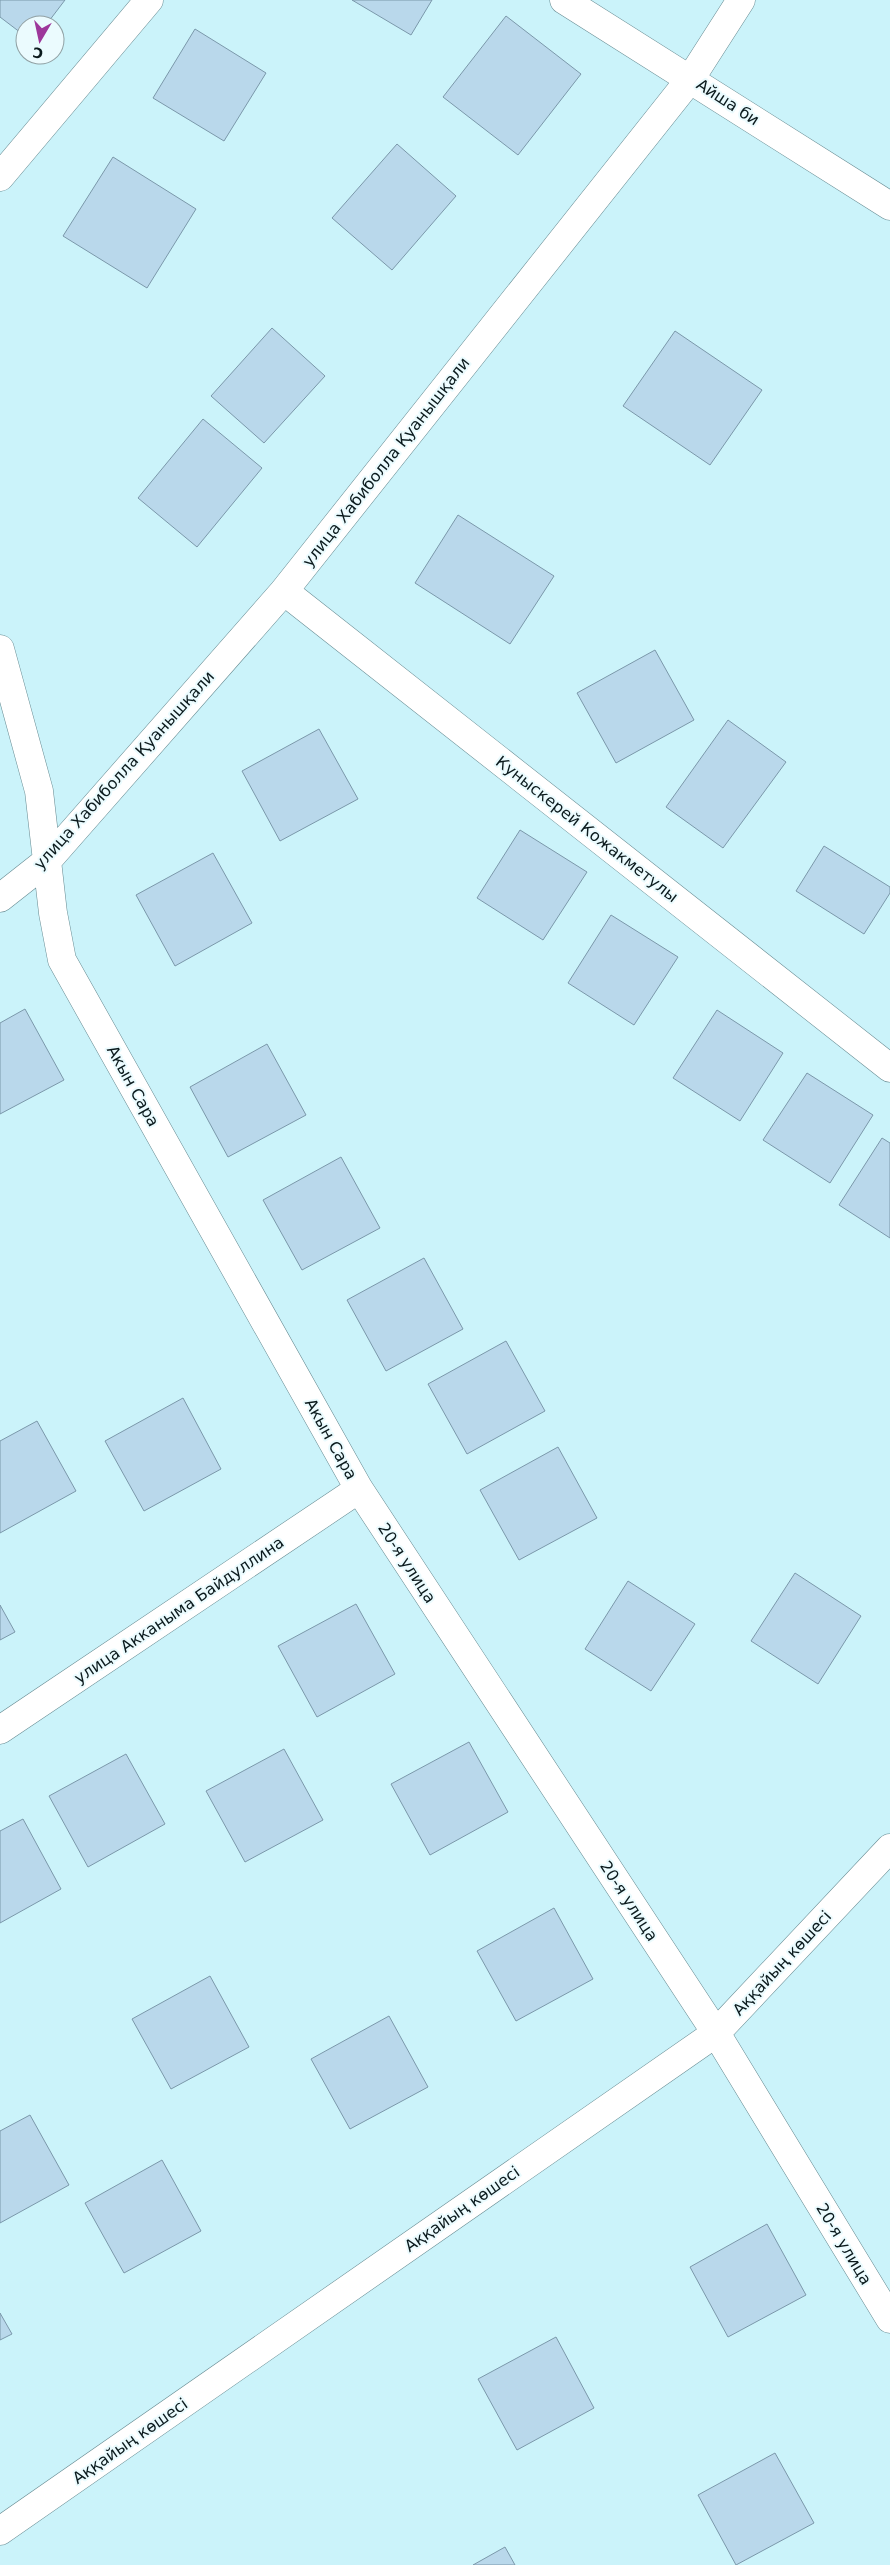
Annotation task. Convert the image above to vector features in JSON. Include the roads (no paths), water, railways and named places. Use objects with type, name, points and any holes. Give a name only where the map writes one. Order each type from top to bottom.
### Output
[{"type":"street","points":[[0,177],[149,0]]},
{"type":"street","name":"Айша би","points":[[564,0],[691,78],[890,206]]},
{"type":"street","name":"улица Хабиболла Қуанышқали","points":[[0,898],[47,860],[284,591],[691,78],[741,0]]},
{"type":"street","name":"Куныскерей Кожакметулы","points":[[284,591],[890,1068]]},
{"type":"street","name":"Акын Сара","points":[[0,649],[39,791],[53,913],[62,960],[359,1489]]},
{"type":"street","name":"улица Акканыма Байдуллина","points":[[0,1730],[359,1489]]},
{"type":"street","name":"20-я улица","points":[[359,1489],[716,2033],[890,2319]]},
{"type":"street","name":"Аққайың көшесі","points":[[0,2531],[716,2033],[890,1848]]}]
